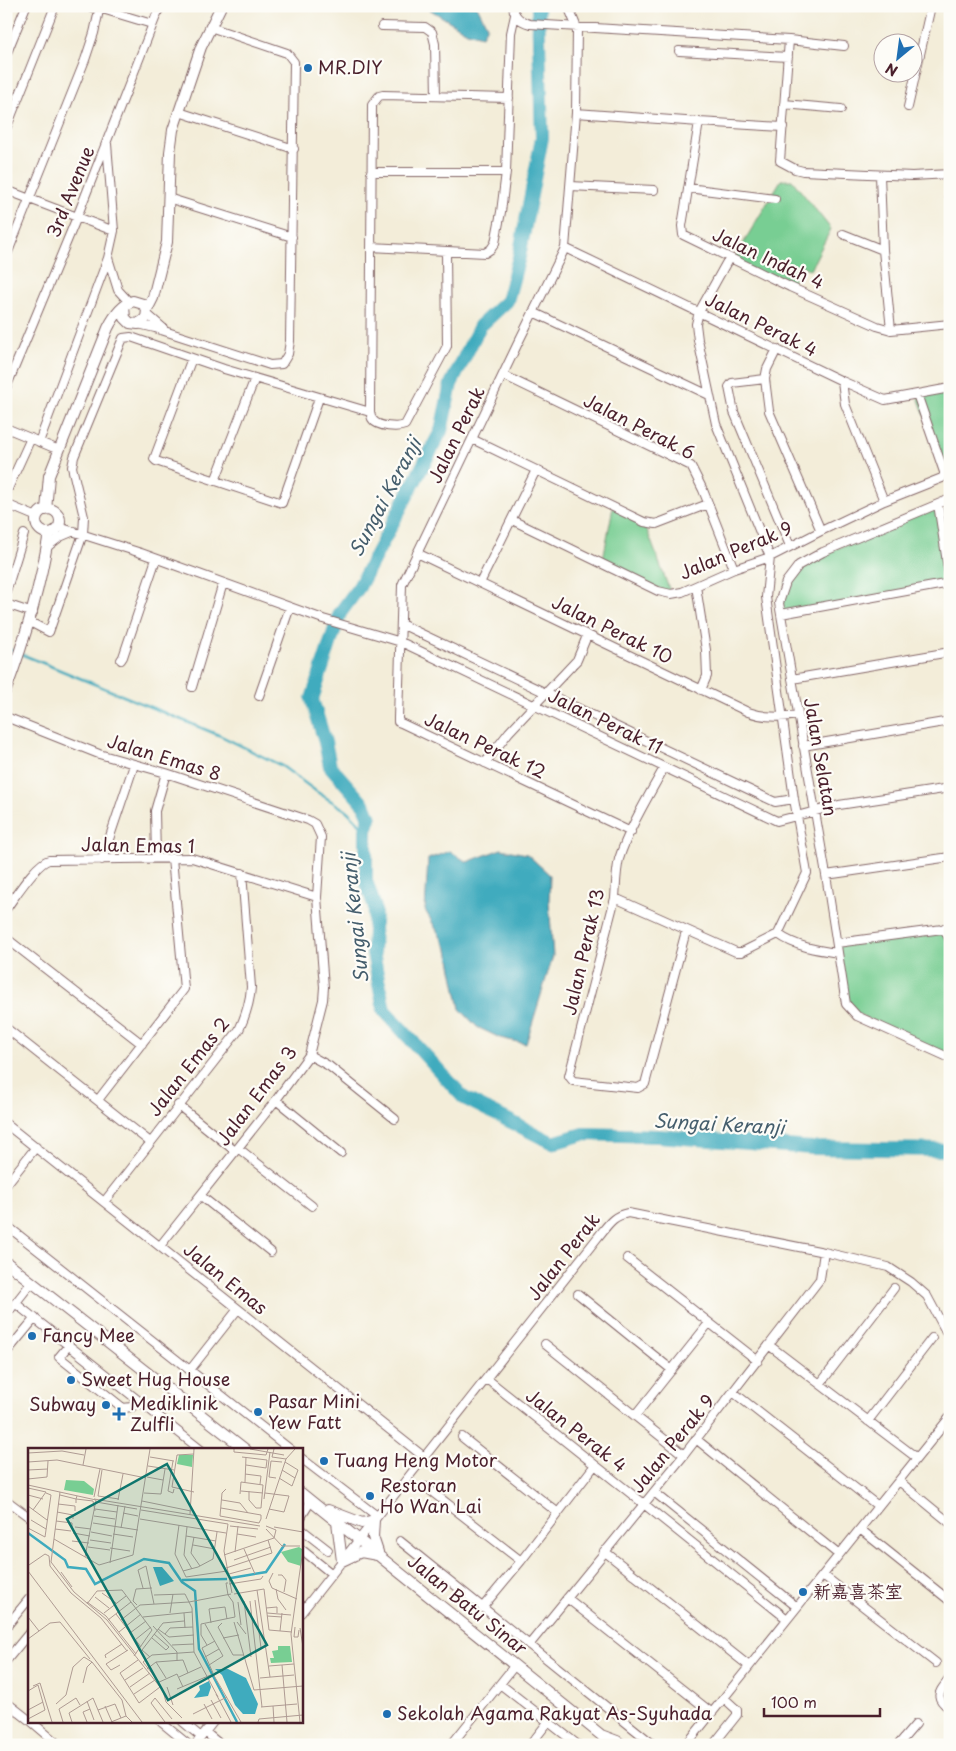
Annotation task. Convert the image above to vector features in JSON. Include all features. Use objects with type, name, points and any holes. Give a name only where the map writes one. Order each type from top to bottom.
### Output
[{"type":"street","points":[[6,55],[26,6]]},
{"type":"street","points":[[6,129],[55,6]]},
{"type":"street","points":[[81,6],[100,7],[152,24]]},
{"type":"street","name":"3rd Avenue","points":[[6,388],[77,217],[160,6]]},
{"type":"street","points":[[105,336],[112,329],[144,321],[145,309],[150,293],[156,283],[166,242],[173,130],[201,47],[221,6]]},
{"type":"street","points":[[371,247],[485,253],[495,243],[506,172],[511,33],[515,15],[513,6]]},
{"type":"street","points":[[565,248],[576,113],[577,28],[568,6]]},
{"type":"street","points":[[908,107],[931,6]]},
{"type":"street","points":[[6,257],[86,60],[100,7]]},
{"type":"street","points":[[515,15],[522,22],[530,24],[789,40],[844,46]]},
{"type":"street","points":[[382,26],[425,27],[432,32],[435,44],[436,96]]},
{"type":"street","points":[[108,258],[118,290],[127,305],[125,318],[134,324],[166,331],[270,365],[282,364],[288,354],[290,342],[295,68],[291,57],[287,53],[210,27]]},
{"type":"street","points":[[789,40],[780,161],[795,170],[912,176],[948,174],[950,199]]},
{"type":"street","points":[[679,51],[788,57]]},
{"type":"street","points":[[446,252],[447,346],[408,422],[401,427],[379,425],[373,420],[370,412],[372,105],[375,100],[383,95],[509,98]]},
{"type":"street","points":[[784,104],[840,109]]},
{"type":"street","points":[[179,112],[294,149]]},
{"type":"street","points":[[576,113],[783,127]]},
{"type":"street","name":"Jalan Indah 4","points":[[698,122],[682,226],[683,235],[877,326],[891,330],[950,324]]},
{"type":"street","points":[[6,493],[35,440],[108,258],[114,231],[107,141]]},
{"type":"street","points":[[371,172],[506,172]]},
{"type":"street","points":[[880,175],[883,250],[891,330]]},
{"type":"street","points":[[570,186],[654,190]]},
{"type":"street","points":[[688,188],[775,199]]},
{"type":"street","points":[[6,190],[114,231]]},
{"type":"street","points":[[168,198],[292,237]]},
{"type":"street","points":[[843,234],[883,250]]},
{"type":"street","name":"Jalan Perak","points":[[401,642],[402,585],[565,248]]},
{"type":"street","name":"Jalan Perak 4","points":[[565,248],[885,400],[950,388]]},
{"type":"street","points":[[615,898],[686,931],[736,952],[742,952],[778,934],[807,873],[794,799],[766,597],[770,557],[716,424],[696,324],[699,312],[729,258]]},
{"type":"street","points":[[46,510],[50,476],[59,450],[113,318],[133,301],[145,309],[166,331]]},
{"type":"street","points":[[533,312],[709,394]]},
{"type":"street","points":[[6,604],[31,617],[49,632],[82,534],[84,517],[72,467],[74,457],[124,338],[131,337],[319,398],[370,412]]},
{"type":"street","points":[[777,349],[767,369],[765,378],[769,412],[820,531]]},
{"type":"street","points":[[192,358],[154,459],[282,503],[319,398]]},
{"type":"street","name":"Jalan Perak 6","points":[[503,375],[691,466],[734,569]]},
{"type":"street","points":[[215,481],[256,378]]},
{"type":"street","points":[[765,378],[732,383],[729,387],[734,412],[790,546]]},
{"type":"street","points":[[842,381],[845,404],[884,501]]},
{"type":"street","name":"Jalan Perak 9","points":[[512,520],[658,592],[671,594],[770,557],[884,501],[942,478],[944,475],[916,394]]},
{"type":"street","points":[[80,397],[96,404]]},
{"type":"street","points":[[6,428],[59,450]]},
{"type":"street","points":[[472,439],[644,522],[656,524],[708,504]]},
{"type":"street","points":[[480,583],[536,470]]},
{"type":"street","name":"Jalan Selatan","points":[[950,499],[823,552],[799,565],[786,582],[779,602],[846,1004],[857,1016],[950,1058]]},
{"type":"street","points":[[6,504],[37,517]]},
{"type":"street","points":[[781,614],[950,583],[938,504]]},
{"type":"street","points":[[46,510],[56,513],[60,520],[59,527],[53,533],[41,531],[37,525],[37,517],[42,511],[46,510]]},
{"type":"street","name":"Jalan Perak 11","points":[[59,527],[156,559],[324,619],[401,642],[777,821],[839,805],[950,788]]},
{"type":"street","points":[[47,547],[60,537],[74,531]]},
{"type":"street","points":[[6,690],[26,637],[49,533]]},
{"type":"street","points":[[6,592],[24,534]]},
{"type":"street","name":"Jalan Perak 10","points":[[417,553],[701,690],[762,716],[782,718],[798,715]]},
{"type":"street","points":[[120,660],[123,657],[156,559]]},
{"type":"street","points":[[192,686],[223,583]]},
{"type":"street","points":[[696,586],[706,650],[707,676],[701,690]]},
{"type":"street","points":[[259,696],[290,607]]},
{"type":"street","name":"Jalan Perak 11","points":[[401,624],[775,802],[794,799]]},
{"type":"street","points":[[485,763],[509,732],[577,660],[587,636]]},
{"type":"street","name":"Jalan Perak 12","points":[[401,642],[398,722],[631,832]]},
{"type":"street","points":[[792,678],[950,652]]},
{"type":"street","name":"Jalan Emas 8","points":[[6,718],[99,754],[308,820],[314,824]]},
{"type":"street","points":[[803,746],[950,721]]},
{"type":"street","points":[[102,860],[134,765]]},
{"type":"street","name":"Jalan Perak 13","points":[[664,768],[631,832],[620,858],[615,898],[569,1076],[573,1081],[638,1088],[645,1084],[686,931]]},
{"type":"street","points":[[156,858],[155,810],[166,774]]},
{"type":"street","name":"Jalan Emas 3","points":[[160,1246],[276,1100],[309,1055],[324,994],[317,897],[321,837],[314,824]]},
{"type":"street","points":[[826,875],[950,857]]},
{"type":"street","points":[[98,1100],[184,989],[172,858]]},
{"type":"street","name":"Jalan Emas 1","points":[[6,909],[44,861],[192,858],[317,897]]},
{"type":"street","name":"Jalan Emas 2","points":[[104,1202],[178,1105],[239,1030],[250,1001],[251,987],[242,873]]},
{"type":"street","points":[[837,943],[947,928],[950,941]]},
{"type":"street","points":[[778,934],[787,940],[810,949],[838,953]]},
{"type":"street","points":[[6,938],[142,1044]]},
{"type":"street","points":[[6,1028],[150,1142]]},
{"type":"street","points":[[309,1055],[329,1066],[395,1120]]},
{"type":"street","points":[[276,1100],[341,1153]]},
{"type":"street","points":[[178,1105],[312,1206]]},
{"type":"street","name":"Jalan Emas","points":[[6,1124],[424,1457]]},
{"type":"street","points":[[6,1185],[36,1147]]},
{"type":"street","points":[[201,1196],[271,1252]]},
{"type":"street","name":"Jalan Perak","points":[[302,1612],[613,1219],[619,1214],[628,1213],[824,1252],[888,1267],[905,1278],[926,1296],[950,1339]]},
{"type":"street","points":[[6,1225],[288,1448]]},
{"type":"street","name":"Jalan Perak 9","points":[[529,1645],[770,1346],[820,1279],[824,1252]]},
{"type":"street","points":[[628,1258],[758,1361]]},
{"type":"street","points":[[6,1262],[243,1448]]},
{"type":"street","points":[[6,1315],[32,1282]]},
{"type":"street","points":[[820,1384],[894,1288]]},
{"type":"street","points":[[578,1294],[672,1370]]},
{"type":"street","points":[[15,1303],[198,1448]]},
{"type":"street","points":[[190,1370],[238,1309]]},
{"type":"street","points":[[6,1353],[35,1318]]},
{"type":"street","points":[[635,1416],[709,1323]]},
{"type":"street","points":[[868,1421],[932,1338]]},
{"type":"street","points":[[545,1344],[684,1455]]},
{"type":"street","points":[[68,1345],[59,1357],[123,1408],[132,1408],[138,1400]]},
{"type":"street","points":[[770,1346],[917,1458]]},
{"type":"street","name":"Jalan Perak 4","points":[[487,1379],[787,1620]]},
{"type":"street","points":[[734,1392],[878,1506]]},
{"type":"street","points":[[686,1745],[950,1417]]},
{"type":"street","points":[[462,1437],[558,1513]]},
{"type":"street","points":[[696,1439],[839,1555]]},
{"type":"street","points":[[302,1459],[375,1518]]},
{"type":"street","points":[[482,1608],[595,1465]]},
{"type":"street","points":[[898,1481],[950,1523]]},
{"type":"street","points":[[426,1486],[521,1561]]},
{"type":"street","points":[[654,1492],[797,1607]]},
{"type":"street","name":"Jalan Batu Sinar","points":[[302,1495],[602,1735],[608,1745]]},
{"type":"street","points":[[6,1500],[28,1517]]},
{"type":"street","points":[[302,1516],[314,1504],[362,1523],[375,1518]]},
{"type":"street","points":[[375,1518],[373,1537],[380,1556]]},
{"type":"street","points":[[337,1522],[342,1561],[361,1552],[380,1556]]},
{"type":"street","points":[[860,1529],[950,1600]]},
{"type":"street","points":[[302,1530],[328,1550]]},
{"type":"street","name":"Jalan Batu Sinar","points":[[400,1541],[654,1745]]},
{"type":"street","points":[[302,1551],[332,1574]]},
{"type":"street","points":[[604,1551],[749,1666]]},
{"type":"street","points":[[823,1575],[936,1663]]},
{"type":"street","points":[[567,1598],[712,1713]]},
{"type":"street","points":[[6,1627],[28,1600]]},
{"type":"street","points":[[6,1661],[28,1634]]},
{"type":"street","points":[[451,1745],[515,1665]]},
{"type":"street","points":[[950,1678],[938,1697],[940,1702],[950,1708]]},
{"type":"street","points":[[500,1684],[578,1745]]},
{"type":"street","points":[[713,1745],[737,1715],[737,1710],[724,1698]]},
{"type":"street","points":[[6,1702],[28,1719]]},
{"type":"street","points":[[530,1745],[549,1721]]},
{"type":"street","points":[[34,1724],[59,1745]]},
{"type":"street","points":[[163,1724],[187,1743],[194,1727],[203,1735],[221,1745]]},
{"type":"street","points":[[195,1745],[211,1724]]},
{"type":"street","points":[[898,1745],[916,1724]]},
{"type":"street","points":[[602,1735],[622,1745]]},
{"type":"green space","points":[[781,180],[792,180],[831,229],[810,270],[801,265],[790,287],[733,260]]},
{"type":"green space","points":[[950,388],[950,481],[948,481],[917,394]]},
{"type":"green space","points":[[938,504],[950,583],[781,614],[786,582],[799,565]]},
{"type":"green space","points":[[613,507],[644,522],[671,594],[602,564]]},
{"type":"green space","points":[[944,928],[950,941],[950,1058],[851,1011],[837,943]]},
{"type":"water","points":[[424,6],[477,6],[487,26],[482,36],[467,32]]},
{"type":"water","points":[[501,849],[527,854],[550,875],[549,901],[553,956],[526,1044],[500,1038],[477,1027],[460,1009],[448,950],[425,910],[428,859],[450,851],[467,862]]},
{"type":"waterway","name":"Sungai Keranji","points":[[538,6],[542,138],[519,257],[507,301],[480,326],[451,384],[441,431],[359,587],[340,613],[312,699],[330,766],[365,806],[370,818],[366,830],[366,881],[375,908],[373,953],[384,1010],[464,1098],[553,1143],[583,1134],[658,1136],[812,1148],[950,1150]]},
{"type":"waterway","points":[[6,648],[16,652]]},
{"type":"waterway","points":[[21,654],[221,736],[282,766],[347,811],[366,830]]},
{"type":"place","name":"MR.DIY","points":[[308,68]]},
{"type":"place","name":"Fancy Mee","points":[[32,1336]]},
{"type":"place","name":"Sweet Hug House","points":[[71,1380]]},
{"type":"place","name":"Subway","points":[[106,1405]]},
{"type":"place","name":"Pasar Mini Yew Fatt","points":[[258,1412]]},
{"type":"place","name":"Mediklinik Zulfli","points":[[119,1414]]},
{"type":"place","name":"Tuang Heng Motor","points":[[324,1461]]},
{"type":"place","name":"Restoran Ho Wan Lai","points":[[370,1496]]},
{"type":"place","name":"新嘉喜茶室","points":[[803,1592]]},
{"type":"place","name":"Sekolah Agama Rakyat As-Syuhada","points":[[387,1714]]}]
